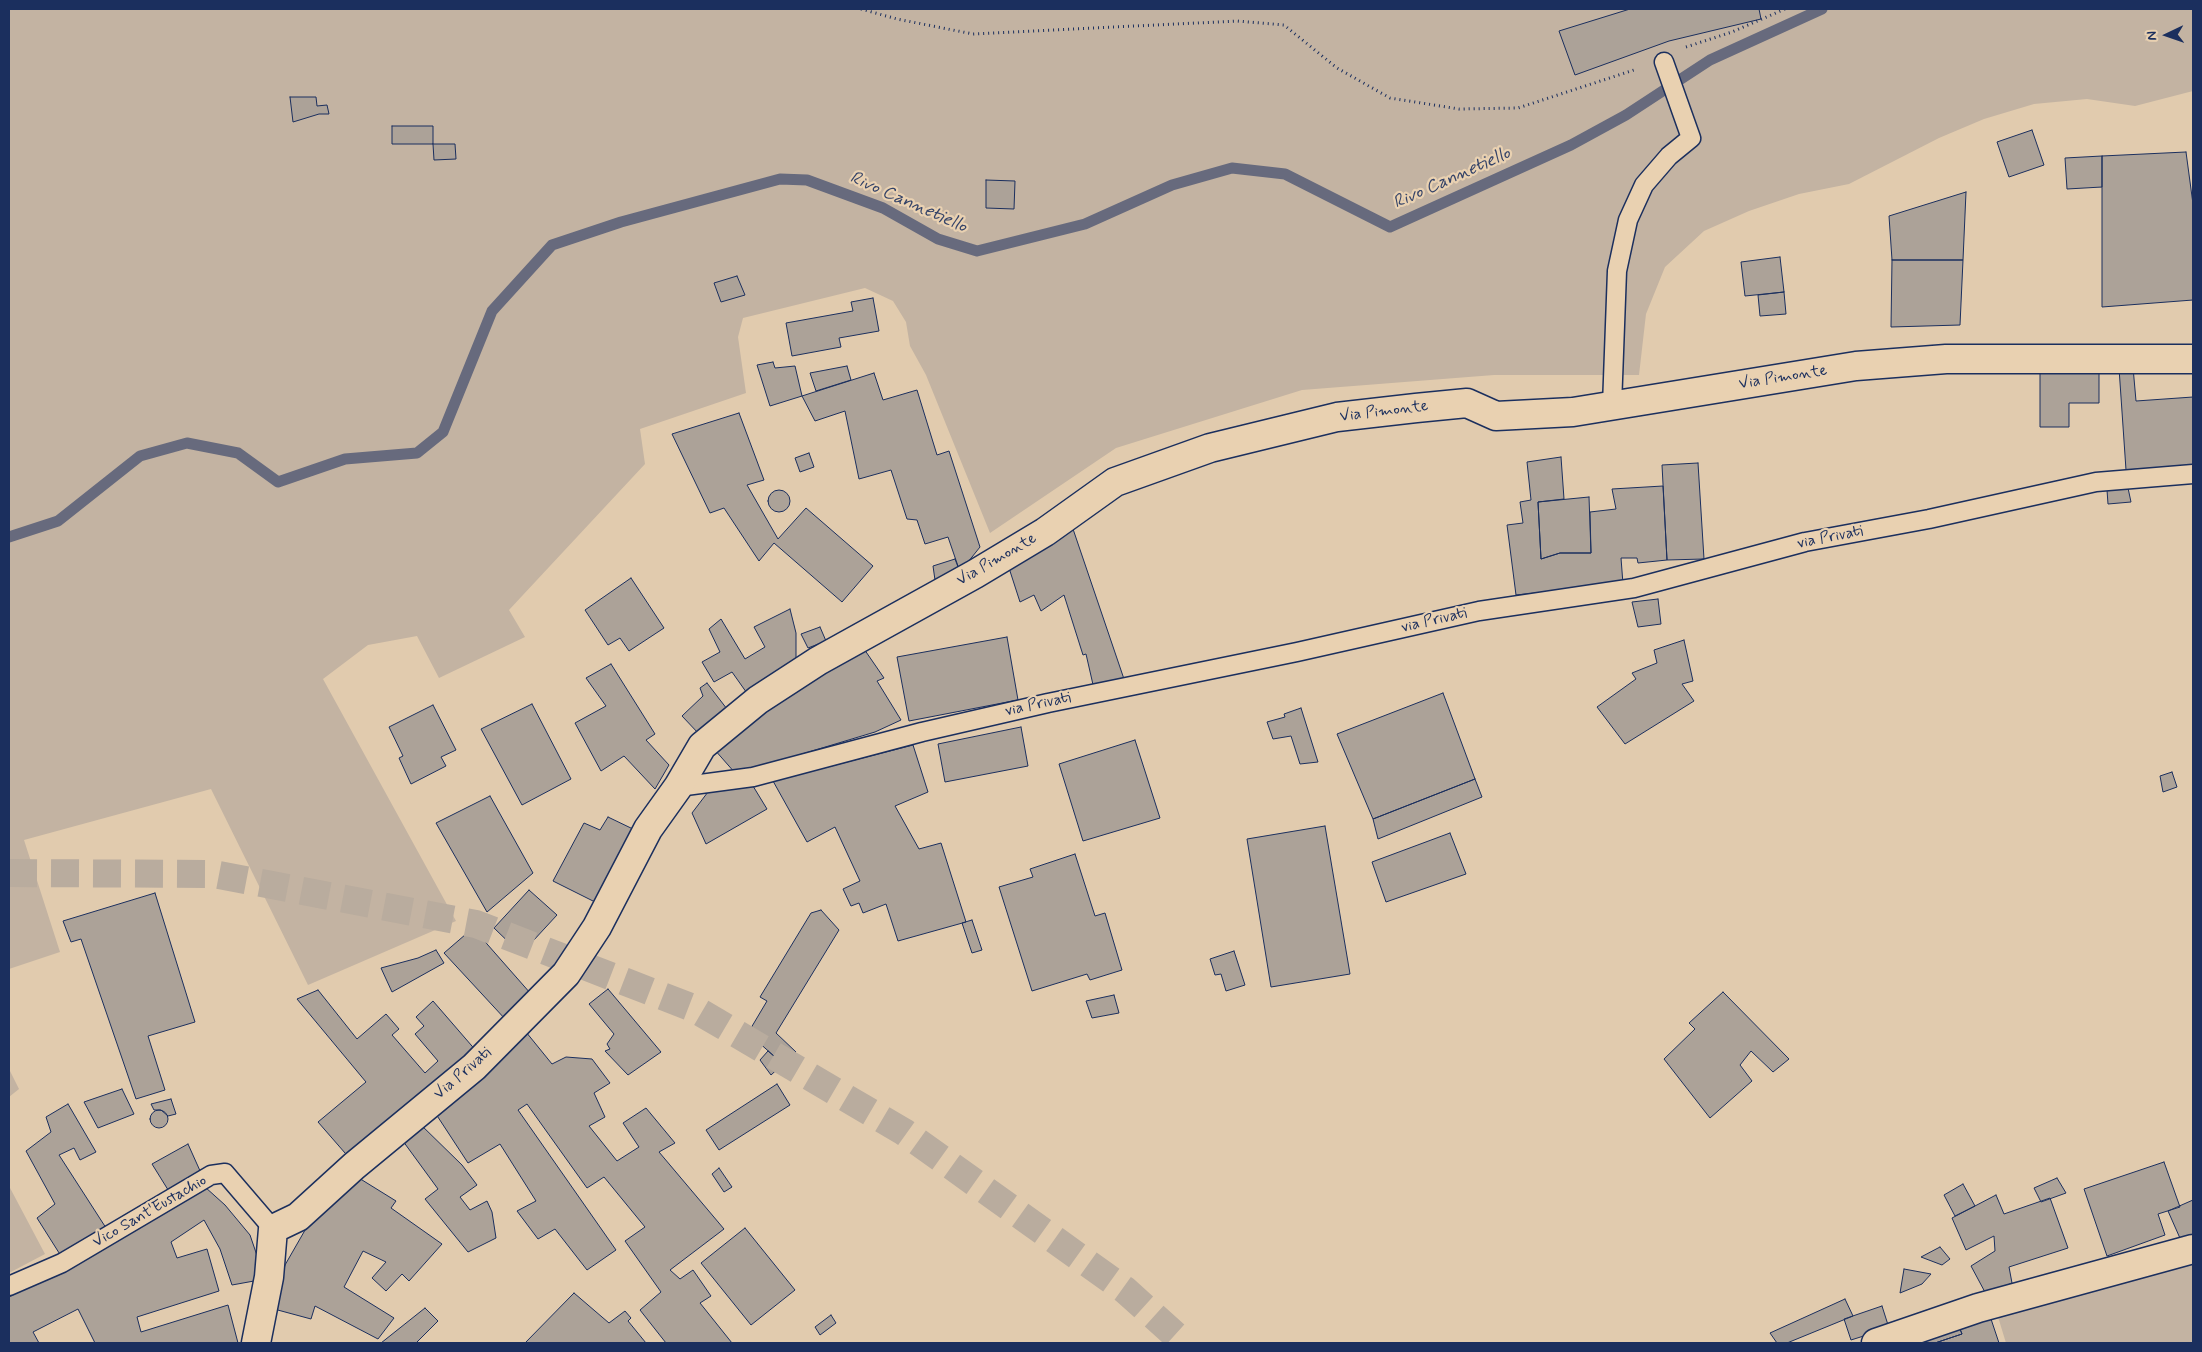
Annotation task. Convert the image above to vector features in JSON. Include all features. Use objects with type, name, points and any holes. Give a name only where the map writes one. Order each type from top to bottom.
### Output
[{"type":"street","name":"Via Pimonte","points":[[678,787],[702,746],[758,700],[818,661],[975,574],[1038,536],[1115,482],[1210,448],[1336,417],[1466,403],[1496,416],[1573,412],[1876,364],[1946,359],[2193,359]]},
{"type":"street","name":"Via Privati","points":[[273,1229],[298,1218],[354,1166],[474,1067],[566,974],[597,927],[648,829],[678,787]]},
{"type":"street","points":[[256,1343],[269,1277],[273,1229]]},
{"type":"street","points":[[1876,1343],[1978,1308],[2193,1249]]},
{"type":"lane","points":[[1612,406],[1617,271],[1628,220],[1644,185],[1669,156],[1691,138],[1664,62]]},
{"type":"lane","name":"via Privati","points":[[678,787],[753,777],[922,732],[1048,702],[1297,652],[1479,611],[1634,588],[1806,542],[1928,519],[2096,482],[2193,474]]},
{"type":"lane","name":"Vico Sant'Eustachio","points":[[9,1286],[62,1263],[211,1175],[225,1173],[273,1229]]},
{"type":"path","points":[[861,9],[896,19],[973,34],[1237,21],[1284,26],[1337,68],[1390,98],[1459,109],[1518,108],[1610,76],[1664,62],[1687,46],[1732,32],[1785,9]]},
{"type":"shaded area","points":[[9,9],[2193,9],[2193,91],[2135,106],[2087,99],[2034,104],[1984,119],[1939,138],[1849,184],[1799,194],[1749,211],[1704,231],[1665,267],[1646,314],[1639,375],[1494,375],[1302,390],[1116,448],[990,533],[926,375],[910,346],[906,322],[893,301],[865,288],[743,318],[738,337],[746,393],[640,429],[645,464],[509,610],[525,637],[439,678],[417,636],[368,645],[323,679],[456,921],[308,985],[211,789],[24,840],[60,952],[9,969]]},
{"type":"shaded area","points":[[9,1069],[19,1089],[9,1097]]},
{"type":"shaded area","points":[[9,1186],[45,1254],[9,1273]]},
{"type":"shaded area","points":[[2193,1255],[2193,1343],[2006,1343],[1995,1307]]},
{"type":"building","points":[[1630,9],[1759,9],[1761,19],[1669,41],[1575,75],[1559,31]]},
{"type":"building","points":[[290,97],[316,97],[317,106],[327,105],[329,114],[319,114],[293,122]]},
{"type":"building","points":[[392,126],[433,126],[433,144],[392,144]]},
{"type":"building","points":[[2032,130],[2044,165],[2009,177],[1997,142]]},
{"type":"building","points":[[433,144],[455,144],[456,159],[434,160]]},
{"type":"building","points":[[2186,152],[2193,204],[2193,300],[2102,307],[2102,156]]},
{"type":"building","points":[[2102,156],[2102,187],[2067,189],[2065,158]]},
{"type":"building","points":[[986,180],[1015,181],[1014,209],[986,208]]},
{"type":"building","points":[[1966,192],[1963,260],[1892,260],[1889,216]]},
{"type":"building","points":[[1780,257],[1784,292],[1745,296],[1741,262]]},
{"type":"building","points":[[1892,260],[1963,260],[1960,325],[1891,327]]},
{"type":"building","points":[[737,276],[745,295],[721,302],[714,283]]},
{"type":"building","points":[[1784,292],[1786,314],[1760,316],[1758,295]]},
{"type":"building","points":[[873,298],[879,331],[839,338],[841,347],[792,356],[786,323],[853,311],[851,302]]},
{"type":"building","points":[[773,362],[775,368],[795,366],[802,396],[770,406],[757,365]]},
{"type":"building","points":[[847,366],[851,380],[816,391],[810,373]]},
{"type":"building","points":[[2133,367],[2136,401],[2193,397],[2193,465],[2126,470],[2119,368]]},
{"type":"building","points":[[2040,371],[2099,371],[2099,403],[2069,403],[2069,427],[2040,427]]},
{"type":"building","points":[[874,373],[883,400],[917,390],[937,455],[949,451],[980,547],[960,572],[948,537],[925,544],[917,520],[907,519],[891,470],[859,479],[845,411],[815,421],[802,396]]},
{"type":"building","points":[[739,413],[764,480],[747,485],[778,539],[806,508],[873,566],[842,602],[774,543],[759,561],[724,508],[710,513],[672,434]]},
{"type":"building","points":[[809,453],[814,467],[800,472],[795,458]]},
{"type":"building","points":[[1561,457],[1564,499],[1538,502],[1541,559],[1560,553],[1591,553],[1590,512],[1616,509],[1612,489],[1663,486],[1667,560],[1638,563],[1637,558],[1621,558],[1623,584],[1516,595],[1507,525],[1523,523],[1520,502],[1531,500],[1527,462]]},
{"type":"building","points":[[1698,463],[1704,559],[1667,560],[1662,465]]},
{"type":"building","points":[[2128,488],[2131,502],[2108,504],[2107,490]]},
{"type":"building","points":[[779,490],[787,493],[790,501],[787,509],[779,512],[771,509],[768,501],[771,493]]},
{"type":"building","points":[[1589,497],[1591,553],[1560,553],[1541,559],[1538,502]]},
{"type":"building","points":[[1072,526],[1125,682],[1094,689],[1086,654],[1083,655],[1064,595],[1041,611],[1034,595],[1020,602],[1009,568]]},
{"type":"building","points":[[955,559],[960,572],[935,580],[933,566]]},
{"type":"building","points":[[631,578],[664,628],[629,651],[620,638],[608,645],[585,610]]},
{"type":"building","points":[[1658,599],[1661,624],[1638,627],[1632,602]]},
{"type":"building","points":[[790,609],[796,633],[796,659],[749,696],[732,672],[714,682],[702,662],[720,652],[709,629],[721,619],[745,659],[765,647],[754,627]]},
{"type":"building","points":[[820,627],[826,641],[808,648],[801,634]]},
{"type":"building","points":[[1007,637],[1018,700],[909,721],[897,657]]},
{"type":"building","points":[[1684,640],[1693,681],[1682,684],[1694,701],[1625,744],[1597,707],[1636,679],[1632,673],[1657,663],[1654,650]]},
{"type":"building","points":[[862,646],[884,678],[877,681],[901,720],[875,732],[736,774],[714,749],[833,661]]},
{"type":"building","points":[[611,664],[655,734],[646,740],[669,765],[655,789],[624,756],[601,771],[575,723],[606,706],[586,678]]},
{"type":"building","points":[[707,683],[727,709],[699,734],[682,716],[703,696],[700,688]]},
{"type":"building","points":[[1443,693],[1475,779],[1373,819],[1337,734]]},
{"type":"building","points":[[532,704],[571,779],[522,805],[481,729]]},
{"type":"building","points":[[433,705],[456,750],[441,757],[446,766],[411,784],[399,758],[403,756],[389,727]]},
{"type":"building","points":[[1301,708],[1318,762],[1300,764],[1291,736],[1273,739],[1267,722],[1285,717],[1284,714]]},
{"type":"building","points":[[1021,727],[1028,766],[945,782],[938,744]]},
{"type":"building","points":[[1135,740],[1160,818],[1083,841],[1059,764]]},
{"type":"building","points":[[913,745],[928,792],[895,806],[919,849],[941,843],[966,922],[898,941],[886,904],[863,913],[859,903],[851,906],[843,889],[860,881],[835,827],[807,842],[773,781]]},
{"type":"building","points":[[2172,772],[2177,787],[2163,792],[2160,776]]},
{"type":"building","points":[[1475,779],[1482,797],[1378,839],[1373,819]]},
{"type":"building","points":[[753,786],[767,809],[706,844],[692,813],[711,788]]},
{"type":"building","points":[[490,796],[533,873],[487,912],[436,823]]},
{"type":"building","points":[[608,817],[635,830],[597,903],[553,881],[584,823],[600,830]]},
{"type":"building","points":[[1325,826],[1350,974],[1271,987],[1247,839]]},
{"type":"building","points":[[1450,833],[1466,874],[1386,902],[1372,862]]},
{"type":"building","points":[[1075,854],[1095,916],[1105,913],[1122,970],[1090,980],[1087,974],[1032,991],[999,887],[1033,877],[1030,869]]},
{"type":"building","points":[[529,890],[557,915],[521,954],[494,928]]},
{"type":"building","points":[[155,893],[195,1022],[148,1036],[165,1090],[136,1099],[81,939],[71,942],[63,921]]},
{"type":"building","points":[[821,910],[839,930],[776,1033],[796,1052],[783,1064],[748,1033],[767,1001],[760,997],[811,913]]},
{"type":"building","points":[[972,920],[982,950],[972,953],[962,923]]},
{"type":"building","points":[[473,928],[531,994],[506,1020],[444,953]]},
{"type":"building","points":[[436,950],[444,963],[392,992],[381,968],[418,958]]},
{"type":"building","points":[[1234,951],[1245,985],[1226,991],[1221,974],[1215,975],[1210,959]]},
{"type":"building","points":[[608,989],[661,1052],[628,1075],[605,1051],[610,1049],[607,1044],[614,1034],[589,1004]]},
{"type":"building","points":[[318,990],[357,1039],[386,1014],[399,1029],[392,1035],[425,1073],[438,1061],[415,1034],[424,1026],[416,1017],[433,1001],[478,1053],[352,1161],[318,1122],[366,1082],[297,999]]},
{"type":"building","points":[[1723,992],[1789,1059],[1773,1072],[1751,1051],[1740,1065],[1752,1081],[1710,1118],[1664,1059],[1695,1029],[1689,1023]]},
{"type":"building","points":[[1114,995],[1119,1013],[1092,1018],[1086,1001]]},
{"type":"building","points":[[526,1032],[552,1064],[566,1057],[592,1059],[610,1083],[594,1093],[605,1117],[589,1126],[617,1161],[639,1147],[623,1123],[646,1108],[675,1143],[659,1152],[724,1229],[670,1270],[680,1279],[693,1270],[711,1296],[700,1303],[732,1343],[666,1343],[640,1310],[661,1292],[625,1241],[645,1227],[604,1177],[587,1188],[527,1104],[518,1110],[616,1250],[587,1270],[555,1229],[538,1239],[517,1211],[536,1201],[500,1144],[468,1163],[432,1108]]},
{"type":"building","points":[[768,1051],[783,1064],[771,1075],[760,1060]]},
{"type":"building","points":[[777,1084],[790,1105],[719,1150],[706,1130]]},
{"type":"building","points":[[122,1089],[134,1114],[98,1128],[84,1102]]},
{"type":"building","points":[[171,1099],[176,1114],[168,1116],[161,1110],[154,1110],[151,1104]]},
{"type":"building","points":[[68,1104],[96,1152],[80,1160],[74,1148],[59,1155],[108,1231],[61,1256],[37,1218],[55,1204],[26,1151],[51,1132],[46,1117]]},
{"type":"building","points":[[155,1110],[163,1110],[168,1115],[166,1126],[155,1128],[150,1123],[150,1115]]},
{"type":"building","points":[[418,1122],[462,1165],[477,1185],[460,1197],[470,1210],[487,1201],[492,1212],[496,1238],[468,1252],[425,1199],[438,1189],[400,1137]]},
{"type":"building","points":[[188,1144],[201,1173],[170,1193],[152,1164]]},
{"type":"building","points":[[2164,1162],[2180,1207],[2158,1214],[2165,1235],[2107,1256],[2084,1189]]},
{"type":"building","points":[[719,1168],[732,1187],[724,1192],[712,1174]]},
{"type":"building","points":[[354,1175],[396,1201],[391,1208],[442,1244],[409,1281],[402,1274],[386,1291],[372,1278],[386,1262],[363,1251],[344,1287],[394,1318],[378,1339],[315,1306],[311,1319],[274,1309],[285,1265],[316,1211]]},
{"type":"building","points":[[2057,1178],[2066,1193],[2041,1202],[2034,1188]]},
{"type":"building","points":[[1963,1184],[1975,1206],[1955,1216],[1944,1195]]},
{"type":"building","points":[[205,1187],[225,1205],[250,1235],[265,1279],[232,1285],[220,1249],[204,1220],[171,1242],[177,1258],[207,1249],[219,1291],[137,1317],[141,1332],[228,1305],[238,1343],[95,1343],[78,1309],[33,1332],[39,1343],[9,1343],[9,1297],[102,1247]]},
{"type":"building","points":[[1996,1195],[2004,1214],[2050,1198],[2068,1248],[2009,1267],[2012,1283],[1986,1294],[1971,1266],[1995,1251],[1994,1236],[1966,1250],[1952,1218]]},
{"type":"building","points":[[2193,1200],[2193,1241],[2183,1245],[2168,1211]]},
{"type":"building","points":[[745,1228],[795,1290],[751,1325],[701,1263]]},
{"type":"building","points":[[1940,1247],[1950,1259],[1942,1265],[1921,1257]]},
{"type":"building","points":[[1904,1269],[1931,1274],[1922,1284],[1900,1293]]},
{"type":"building","points":[[574,1293],[609,1323],[625,1311],[631,1318],[628,1321],[646,1343],[525,1343]]},
{"type":"building","points":[[1845,1299],[1853,1316],[1787,1343],[1777,1343],[1770,1333]]},
{"type":"building","points":[[1882,1306],[1889,1328],[1851,1340],[1844,1319]]},
{"type":"building","points":[[425,1308],[438,1321],[416,1343],[381,1343]]},
{"type":"building","points":[[1989,1313],[1999,1343],[1935,1343],[1962,1334],[1958,1324]]},
{"type":"building","points":[[831,1315],[836,1323],[820,1335],[815,1327]]},
{"type":"building","points":[[1958,1324],[1962,1334],[1935,1343],[1926,1343],[1923,1335]]},
{"type":"waterway","name":"Rivo Cannetiello","points":[[9,537],[58,521],[140,456],[187,443],[238,453],[278,482],[345,459],[417,453],[443,432],[492,311],[552,245],[621,222],[780,179],[807,180],[883,208],[938,239],[977,251],[1085,224],[1172,185],[1232,168],[1285,174],[1390,227],[1571,145],[1626,115],[1710,60],[1822,9]]},
{"type":"tunnel","points":[[9,873],[214,874],[476,924],[693,1008],[904,1132],[1125,1290],[1184,1343]]}]
